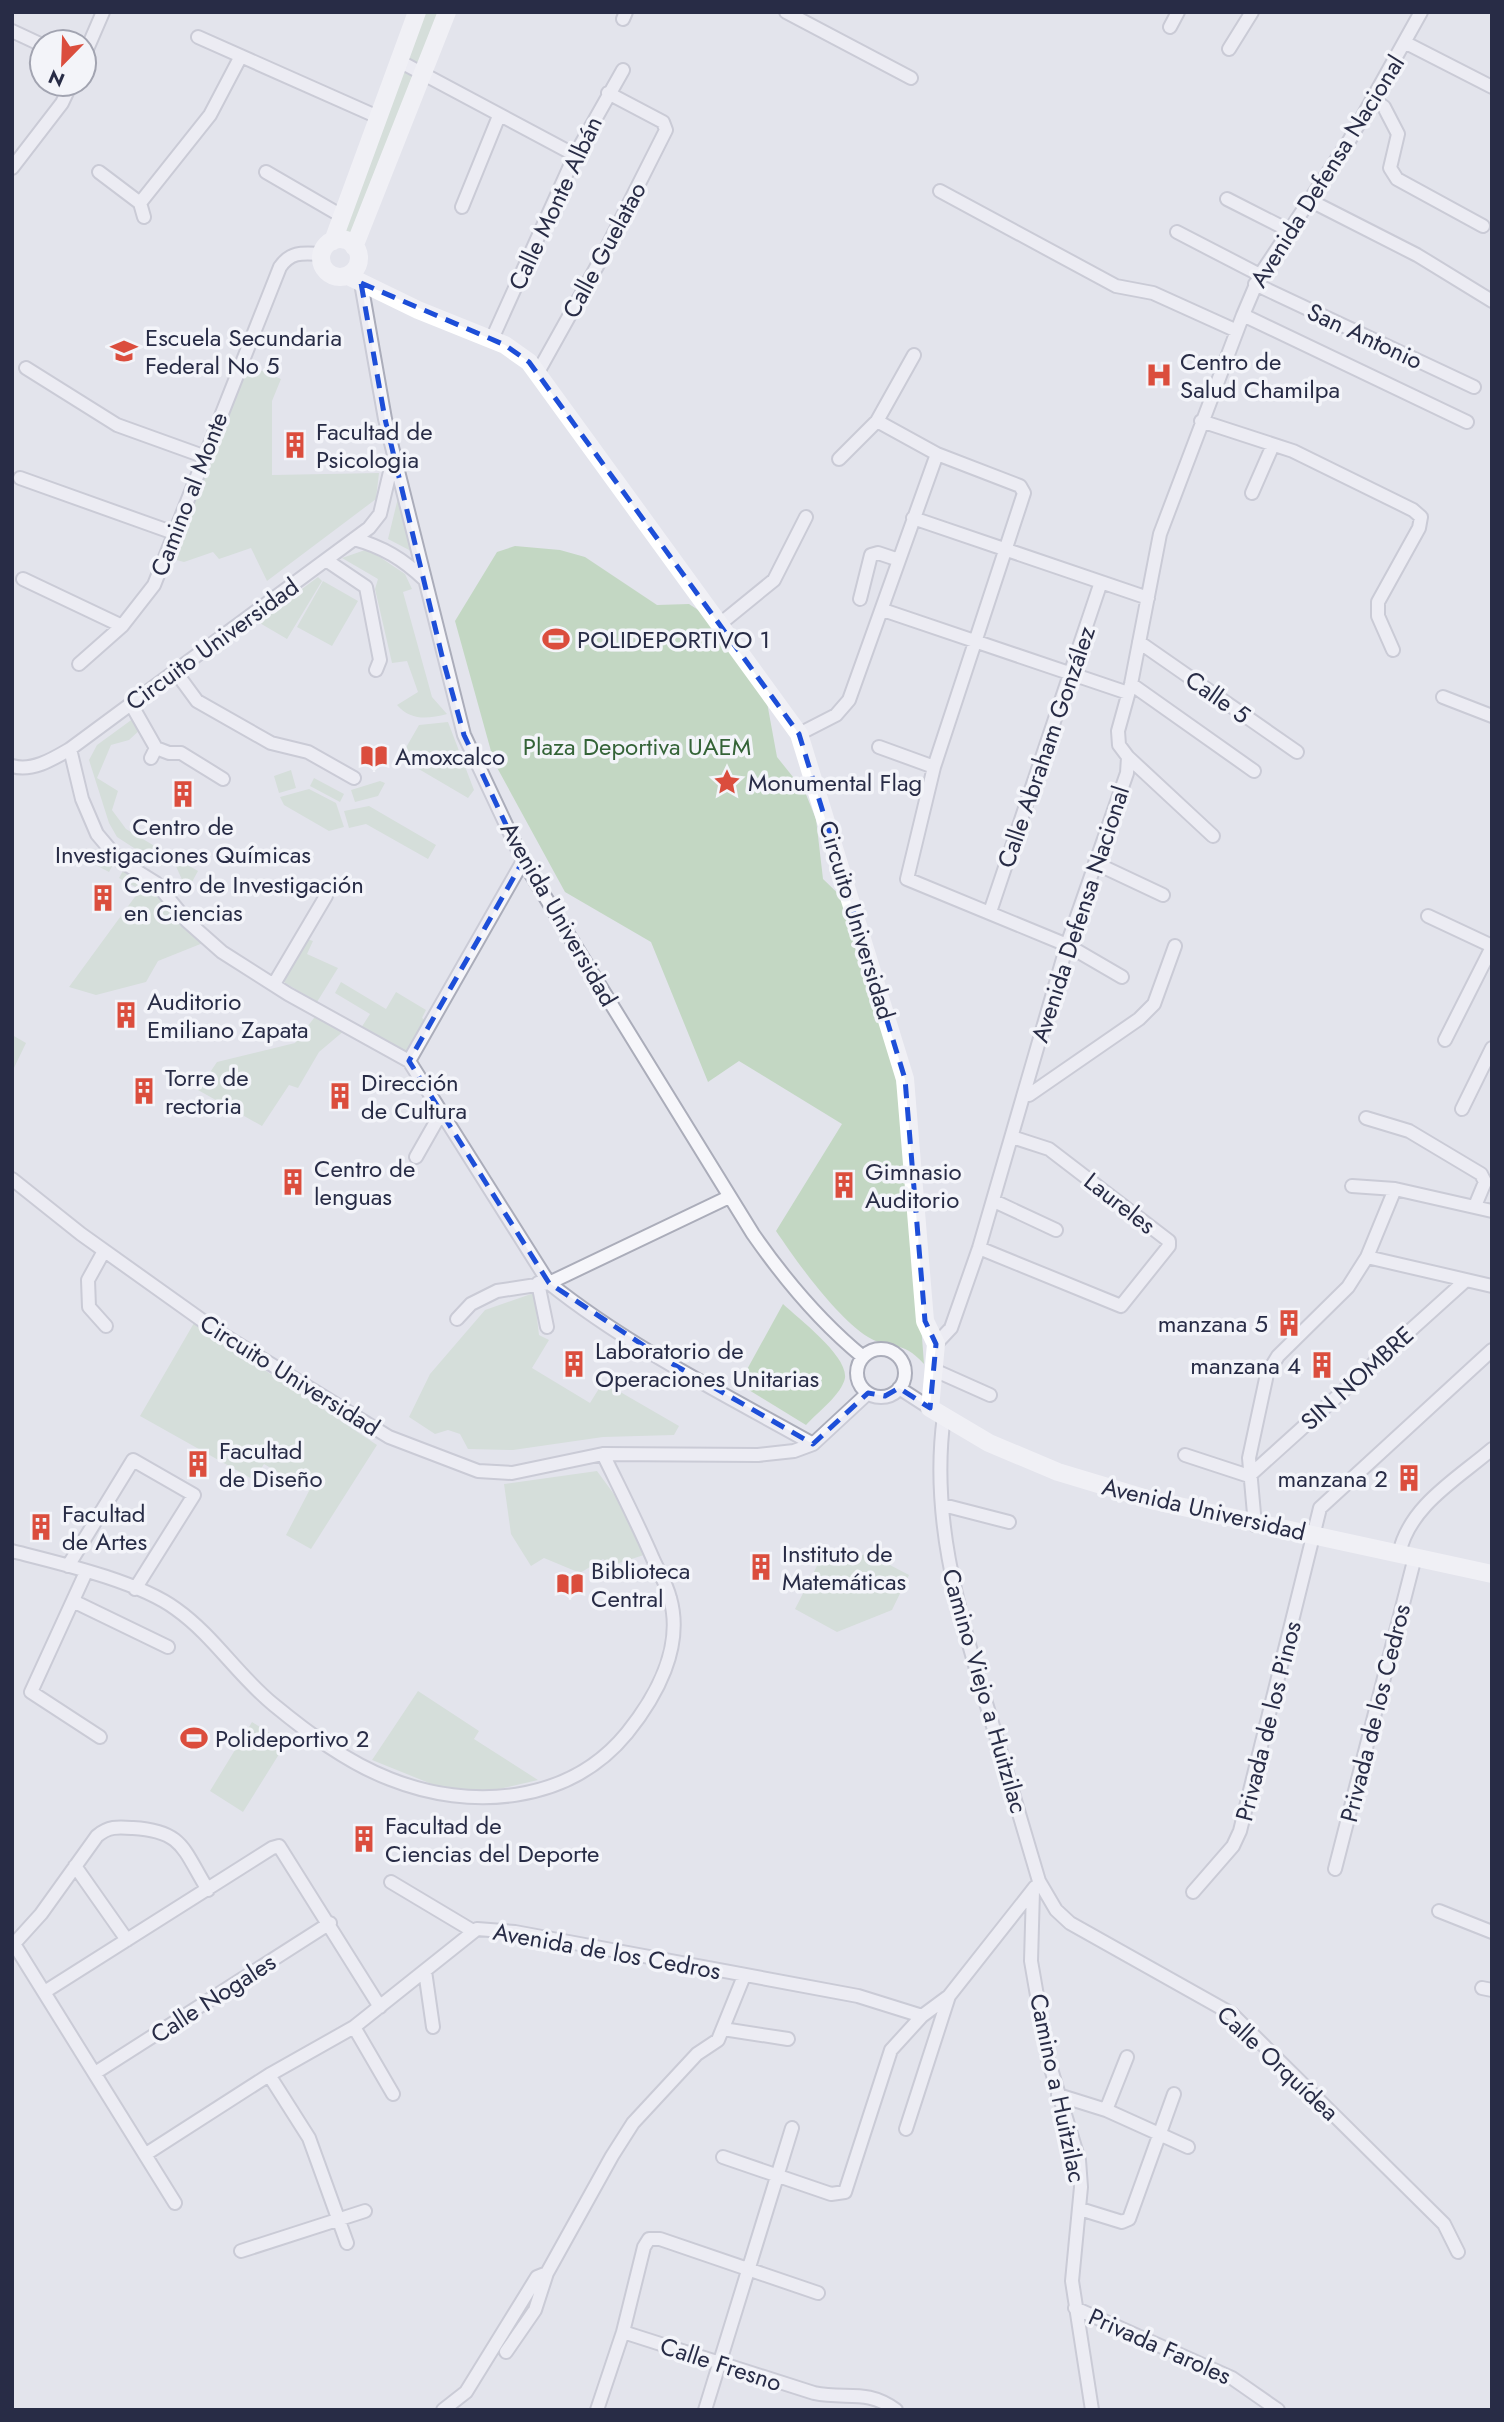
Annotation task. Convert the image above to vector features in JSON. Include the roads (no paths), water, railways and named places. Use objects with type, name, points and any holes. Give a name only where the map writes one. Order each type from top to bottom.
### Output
[{"type":"street","points":[[418,12],[327,248],[326,271],[336,277],[354,279],[358,263],[354,247],[447,12]]},
{"type":"street","points":[[786,12],[911,78]]},
{"type":"street","points":[[1170,27],[1178,12]]},
{"type":"street","points":[[1229,50],[1252,12]]},
{"type":"street","name":"Avenida Defensa Nacional","points":[[937,1412],[934,1370],[936,1344],[951,1328],[979,1248],[1067,945],[1127,773],[1128,757],[1117,738],[1160,534],[1257,279],[1374,100],[1421,12]]},
{"type":"street","points":[[12,31],[28,38]]},
{"type":"street","points":[[198,37],[378,117]]},
{"type":"street","points":[[1406,43],[1492,87]]},
{"type":"street","points":[[140,203],[210,115],[241,55]]},
{"type":"street","points":[[399,61],[575,155]]},
{"type":"street","name":"Calle Monte Albán","points":[[492,339],[575,155],[623,70]]},
{"type":"street","name":"Calle Guelatao","points":[[538,372],[601,259],[667,126],[608,93]]},
{"type":"street","points":[[14,164],[64,98]]},
{"type":"street","points":[[1374,100],[1384,107],[1398,134],[1390,167],[1397,179],[1483,226]]},
{"type":"street","points":[[463,207],[499,116]]},
{"type":"street","points":[[99,172],[140,203],[144,217]]},
{"type":"street","points":[[265,172],[340,215]]},
{"type":"street","points":[[940,191],[1116,286],[1153,293],[1237,331]]},
{"type":"street","points":[[1227,199],[1288,230]]},
{"type":"street","points":[[1309,200],[1417,255],[1492,301]]},
{"type":"street","name":"San Antonio","points":[[1177,232],[1257,279],[1474,387]]},
{"type":"street","points":[[327,248],[344,240],[354,247]]},
{"type":"street","name":"Camino al Monte","points":[[79,664],[122,626],[154,585],[280,267],[286,258],[297,253],[327,248]]},
{"type":"street","name":"Circuito Universidad","points":[[354,279],[492,339],[519,353],[538,372],[799,734],[905,1079],[925,1321],[936,1344]]},
{"type":"street","name":"Avenida Universidad","points":[[354,279],[442,656],[464,735],[523,860],[729,1197],[789,1286],[841,1339],[863,1357]]},
{"type":"street","points":[[1243,315],[1466,422]]},
{"type":"street","points":[[839,459],[877,421],[915,355]]},
{"type":"street","points":[[26,368],[117,425],[203,456]]},
{"type":"street","points":[[877,421],[937,454],[1024,490],[934,767],[907,879],[1067,945],[1122,977]]},
{"type":"street","points":[[1202,421],[1273,445],[1328,468],[1413,510],[1421,517],[1419,528],[1378,602],[1378,616],[1393,650]]},
{"type":"street","points":[[1252,493],[1273,445]]},
{"type":"street","points":[[799,734],[844,709],[883,610],[937,454]]},
{"type":"street","name":"Circuito Universidad","points":[[12,766],[20,768],[48,762],[70,749],[354,539],[380,514],[394,455]]},
{"type":"street","points":[[20,478],[174,533]]},
{"type":"street","points":[[720,624],[774,580],[806,517]]},
{"type":"street","points":[[913,518],[1148,598]]},
{"type":"street","points":[[354,539],[379,546],[406,561],[426,582]]},
{"type":"street","points":[[860,599],[870,555],[878,553],[899,559]]},
{"type":"street","points":[[326,560],[366,587],[380,660],[376,670]]},
{"type":"street","points":[[23,579],[122,626]]},
{"type":"street","name":"Calle Abraham González","points":[[990,912],[1101,582]]},
{"type":"street","points":[[883,610],[1072,674],[1129,688],[1254,772]]},
{"type":"street","name":"Calle 5","points":[[1139,642],[1297,752]]},
{"type":"street","points":[[175,671],[198,701],[271,743],[308,752],[354,778]]},
{"type":"street","points":[[1443,698],[1492,716]]},
{"type":"street","points":[[131,704],[153,753],[181,753],[223,779]]},
{"type":"street","points":[[879,747],[934,767]]},
{"type":"street","points":[[70,749],[82,799],[107,849],[119,860],[156,883],[187,921],[222,952],[409,1061],[544,1283],[643,1346],[813,1444]]},
{"type":"street","points":[[1128,757],[1213,836]]},
{"type":"street","points":[[409,1061],[523,860]]},
{"type":"street","points":[[1095,863],[1163,895]]},
{"type":"street","points":[[274,984],[326,895]]},
{"type":"street","points":[[1429,916],[1492,946],[1446,1040]]},
{"type":"street","points":[[1029,1095],[1147,1012],[1154,1004],[1175,946]]},
{"type":"street","points":[[1462,1110],[1492,1048]]},
{"type":"street","points":[[416,1157],[441,1113]]},
{"type":"street","points":[[1366,1118],[1409,1131],[1481,1174],[1485,1182],[1475,1206]]},
{"type":"street","name":"Laureles","points":[[979,1248],[1121,1306],[1169,1246],[1168,1241],[1116,1198],[1049,1149],[1012,1137]]},
{"type":"street","name":"Circuito Universidad","points":[[12,1179],[104,1251],[217,1331],[389,1437],[478,1471],[512,1472],[603,1454],[758,1455],[794,1451],[813,1444],[868,1393]]},
{"type":"street","points":[[1352,1186],[1395,1189],[1492,1212]]},
{"type":"street","points":[[1255,1525],[1249,1458],[1267,1374],[1278,1356],[1348,1287],[1367,1257],[1395,1189]]},
{"type":"street","points":[[457,1319],[471,1304],[497,1291],[544,1283],[729,1197]]},
{"type":"street","points":[[994,1200],[1056,1230]]},
{"type":"street","points":[[104,1251],[89,1280],[89,1307],[106,1326]]},
{"type":"street","points":[[1367,1257],[1492,1286]]},
{"type":"street","name":"SIN NOMBRE","points":[[1249,1476],[1465,1281]]},
{"type":"street","points":[[544,1283],[547,1326]]},
{"type":"street","points":[[886,1349],[900,1358],[905,1373],[899,1388],[885,1396],[868,1393],[858,1380],[859,1364],[863,1357],[870,1352],[886,1349]]},
{"type":"street","points":[[1315,1535],[1320,1508],[1492,1350]]},
{"type":"street","points":[[934,1370],[990,1395]]},
{"type":"street","points":[[899,1388],[937,1412]]},
{"type":"street","name":"Avenida Universidad","points":[[937,1412],[989,1443],[1058,1472],[1151,1500],[1255,1525],[1315,1535],[1492,1574]]},
{"type":"street","name":"Camino Viejo a Huitzilac","points":[[937,1412],[938,1459],[947,1556],[956,1604],[1036,1885]]},
{"type":"street","points":[[1407,1555],[1403,1535],[1416,1514],[1492,1449]]},
{"type":"street","points":[[12,1551],[86,1572],[135,1589],[175,1607],[201,1629],[272,1704],[328,1745],[387,1778],[453,1796],[491,1798],[530,1793],[568,1781],[598,1763],[623,1737],[647,1709],[664,1676],[672,1640],[671,1599],[603,1454]]},
{"type":"street","points":[[1185,1455],[1249,1476]]},
{"type":"street","points":[[68,1566],[133,1460],[194,1495],[135,1589]]},
{"type":"street","points":[[943,1505],[1009,1522]]},
{"type":"street","name":"Privada de los Pinos","points":[[1193,1892],[1233,1846],[1240,1831],[1315,1535]]},
{"type":"street","name":"Privada de los Cedros","points":[[1335,1869],[1407,1555]]},
{"type":"street","points":[[86,1572],[31,1692],[100,1737]]},
{"type":"street","points":[[73,1601],[168,1647]]},
{"type":"street","points":[[175,2203],[46,1991],[13,1945],[41,1914],[105,1829],[152,1829],[168,1832],[178,1842],[208,1890]]},
{"type":"street","points":[[46,1991],[279,1846],[330,1923],[380,2007]]},
{"type":"street","points":[[75,1867],[127,1940]]},
{"type":"street","points":[[391,1881],[473,1931]]},
{"type":"street","points":[[723,2157],[831,2194],[845,2192],[888,2056],[902,2035],[948,1996],[1036,1885]]},
{"type":"street","name":"Camino a Huitzilac","points":[[1036,1885],[1031,1961],[1048,2059],[1079,2160],[1080,2209],[1072,2281],[1092,2410]]},
{"type":"street","name":"Calle Orquídea","points":[[1036,1885],[1070,1923],[1232,2014],[1444,2224],[1458,2252]]},
{"type":"street","points":[[1439,1911],[1492,1932]]},
{"type":"street","name":"Calle Nogales","points":[[96,2073],[330,1923]]},
{"type":"street","name":"Avenida de los Cedros","points":[[146,2154],[269,2075],[354,2027],[473,1931],[482,1928],[858,1996],[922,2016]]},
{"type":"street","points":[[425,1971],[433,2028]]},
{"type":"street","points":[[506,2351],[536,2310],[547,2273],[611,2156],[633,2123],[697,2054],[718,2040],[744,1976]]},
{"type":"street","points":[[906,2129],[948,1996]]},
{"type":"street","points":[[354,2027],[393,2094]]},
{"type":"street","points":[[723,2029],[788,2039]]},
{"type":"street","points":[[1106,2110],[1127,2057]]},
{"type":"street","points":[[269,2075],[301,2125],[324,2175],[347,2243]]},
{"type":"street","points":[[1080,2209],[1126,2221],[1174,2094]]},
{"type":"street","points":[[1058,2095],[1106,2110],[1188,2147]]},
{"type":"street","points":[[705,2410],[792,2128]]},
{"type":"street","points":[[241,2250],[365,2211]]},
{"type":"street","points":[[597,2410],[623,2332],[644,2247],[649,2239],[660,2239],[818,2293]]},
{"type":"street","points":[[443,2410],[466,2392],[537,2277],[547,2273]]},
{"type":"street","name":"Privada Faroles","points":[[1075,2308],[1211,2367],[1278,2410]]},
{"type":"street","name":"Calle Fresno","points":[[623,2332],[719,2364],[833,2397],[861,2394],[883,2401],[896,2410]]},
{"type":"place","name":"Escuela Secundaria Federal No 5","points":[[124,351]]},
{"type":"place","name":"Centro de Salud Chamilpa","points":[[1159,375]]},
{"type":"place","name":"Facultad de Psicologia","points":[[295,445]]},
{"type":"place","name":"POLIDEPORTIVO 1","points":[[556,639]]},
{"type":"place","name":"Amoxcalco","points":[[374,756]]},
{"type":"place","name":"Monumental Flag","points":[[727,782]]},
{"type":"place","name":"Centro de Investigaciones Químicas","points":[[183,794]]},
{"type":"place","name":"Centro de Investigación en Ciencias","points":[[103,898]]},
{"type":"place","name":"Auditorio Emiliano Zapata","points":[[126,1015]]},
{"type":"place","name":"Torre de rectoria","points":[[144,1091]]},
{"type":"place","name":"Dirección de Cultura","points":[[340,1096]]},
{"type":"place","name":"Centro de lenguas","points":[[293,1182]]},
{"type":"place","name":"Gimnasio Auditorio","points":[[844,1185]]},
{"type":"place","name":"manzana 5","points":[[1289,1323]]},
{"type":"place","name":"Laboratorio de Operaciones Unitarias","points":[[574,1364]]},
{"type":"place","name":"manzana 4","points":[[1322,1365]]},
{"type":"place","name":"Facultad de Diseño","points":[[198,1464]]},
{"type":"place","name":"manzana 2","points":[[1409,1478]]},
{"type":"place","name":"Facultad de Artes","points":[[41,1527]]},
{"type":"place","name":"Instituto de Matemáticas","points":[[761,1567]]},
{"type":"place","name":"Biblioteca Central","points":[[570,1584]]},
{"type":"place","name":"Polideportivo 2","points":[[194,1738]]},
{"type":"place","name":"Facultad de Ciencias del Deporte","points":[[364,1839]]},
{"type":"park label","name":"Plaza Deportiva UAEM","points":[[637,746]]}]
